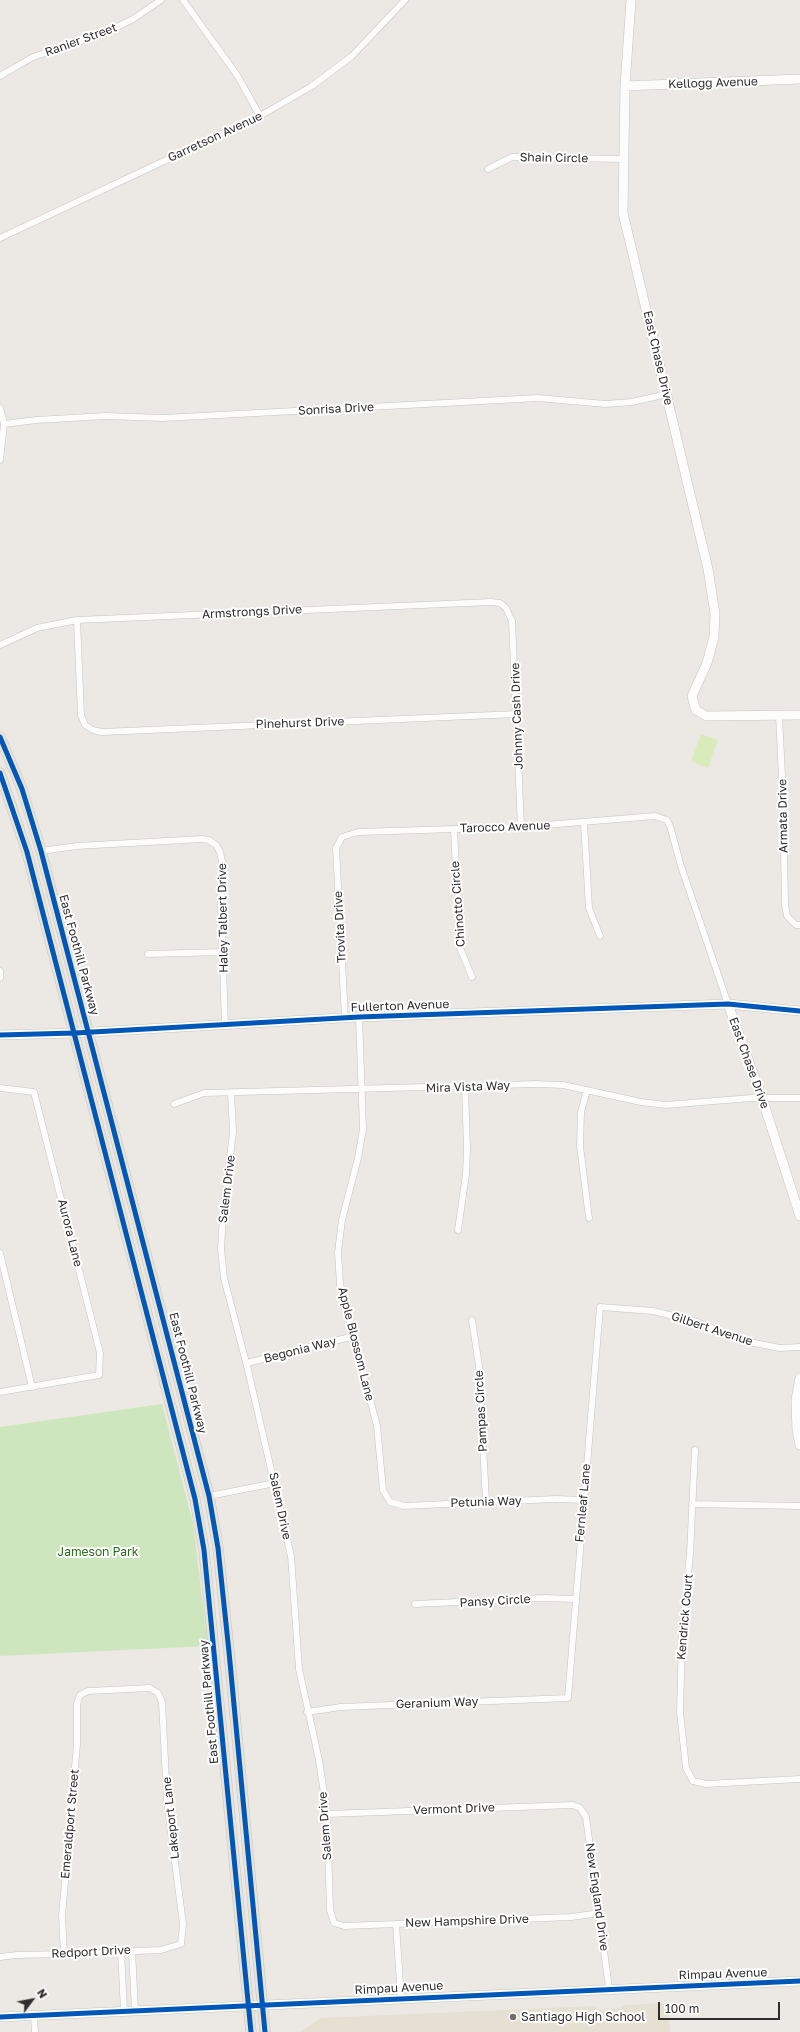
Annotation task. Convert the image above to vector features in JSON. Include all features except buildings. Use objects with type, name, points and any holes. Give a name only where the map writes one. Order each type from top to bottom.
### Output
[{"type":"main road","name":"East Chase Drive","points":[[631,0],[625,86],[623,213],[708,569],[715,614],[714,637],[708,658],[692,696],[696,710],[706,716],[779,716]]},
{"type":"main road","name":"Kellogg Avenue","points":[[625,86],[800,79]]},
{"type":"main road","points":[[779,716],[800,715]]},
{"type":"main road","name":"East Foothill Parkway","points":[[0,737],[22,789],[41,851],[209,1496],[220,1570],[265,2032]]},
{"type":"main road","name":"East Foothill Parkway","points":[[0,773],[27,852],[193,1492],[204,1550],[251,2032]]},
{"type":"main road","name":"East Chase Drive","points":[[728,1004],[762,1098],[800,1216]]},
{"type":"main road","name":"Fullerton Avenue","points":[[0,1035],[75,1033],[359,1017],[728,1004],[800,1012]]},
{"type":"main road","points":[[800,1378],[796,1400],[797,1430],[800,1445]]},
{"type":"main road","name":"Rimpau Avenue","points":[[0,2018],[135,2010],[249,2007],[609,1988],[800,1981]]},
{"type":"street","name":"Ranier Street","points":[[0,76],[33,58],[105,33],[134,19],[161,0]]},
{"type":"street","points":[[183,0],[237,75],[260,116]]},
{"type":"street","name":"Garretson Avenue","points":[[0,238],[260,116],[312,86],[352,56],[405,0]]},
{"type":"street","name":"Shain Circle","points":[[488,169],[512,158],[623,159]]},
{"type":"street","name":"Sonrisa Drive","points":[[4,424],[36,420],[106,416],[163,418],[538,398],[605,404],[632,402],[667,394]]},
{"type":"street","points":[[0,408],[4,424],[0,460]]},
{"type":"street","name":"Armstrongs Drive","points":[[0,645],[37,628],[77,620],[491,602],[500,604],[506,608]]},
{"type":"street","name":"Johnny Cash Drive","points":[[506,608],[512,621],[521,827]]},
{"type":"street","name":"Pinehurst Drive","points":[[77,620],[81,715],[85,725],[93,730],[102,732],[517,714]]},
{"type":"street","name":"Armata Drive","points":[[779,716],[783,796],[785,905],[787,916],[796,925],[800,925]]},
{"type":"street","name":"Tarocco Avenue","points":[[342,837],[358,832],[521,827],[655,816],[667,820]]},
{"type":"street","name":"East Chase Drive","points":[[667,820],[728,1004]]},
{"type":"street","points":[[584,823],[589,908],[600,936]]},
{"type":"street","name":"Chinotto Circle","points":[[454,829],[460,948],[472,977]]},
{"type":"street","name":"Trovita Drive","points":[[342,837],[336,848],[345,1018]]},
{"type":"street","name":"Haley Talbert Drive","points":[[41,851],[93,845],[202,839],[209,840],[216,845],[220,852],[222,861],[221,905],[224,952],[225,1025]]},
{"type":"street","points":[[148,954],[224,952]]},
{"type":"street","points":[[0,971],[0,978]]},
{"type":"street","name":"Apple Blossom Lane","points":[[359,1017],[363,1129],[358,1158],[342,1220],[338,1252],[340,1284],[377,1426],[383,1490],[390,1502]]},
{"type":"street","name":"Mira Vista Way","points":[[174,1104],[204,1093],[563,1084],[641,1102],[666,1104],[751,1098],[800,1098]]},
{"type":"street","points":[[458,1230],[467,1155],[465,1087]]},
{"type":"street","name":"Aurora Lane","points":[[0,1088],[34,1092],[100,1353],[99,1375],[32,1387]]},
{"type":"street","points":[[586,1090],[581,1112],[580,1146],[589,1218]]},
{"type":"street","name":"Salem Drive","points":[[231,1092],[233,1132],[223,1214],[221,1249],[224,1278],[247,1364],[291,1556],[299,1669],[318,1760],[327,1814],[330,1910],[334,1923]]},
{"type":"street","points":[[0,1253],[32,1387],[0,1392]]},
{"type":"street","name":"Gilbert Avenue","points":[[600,1307],[653,1311],[694,1321],[744,1341],[780,1348],[800,1347]]},
{"type":"street","name":"Fernleaf Lane","points":[[568,1698],[600,1307]]},
{"type":"street","name":"Pampas Circle","points":[[472,1320],[479,1366],[486,1502]]},
{"type":"street","name":"Begonia Way","points":[[247,1364],[354,1336]]},
{"type":"street","name":"Kendrick Court","points":[[695,1450],[690,1554],[682,1638],[680,1712],[686,1768],[693,1781],[706,1784],[800,1779]]},
{"type":"street","points":[[209,1496],[275,1483]]},
{"type":"street","name":"Petunia Way","points":[[390,1502],[404,1506],[555,1499],[584,1500]]},
{"type":"street","points":[[692,1504],[800,1506]]},
{"type":"street","name":"Pansy Circle","points":[[415,1604],[544,1598],[575,1599]]},
{"type":"street","name":"Lakeport Lane","points":[[80,1695],[88,1691],[150,1688],[158,1693],[162,1702],[168,1800],[183,1924],[181,1944]]},
{"type":"street","name":"Emeraldport Street","points":[[64,1954],[62,1916],[77,1744],[77,1704],[80,1695]]},
{"type":"street","name":"Geranium Way","points":[[307,1712],[341,1706],[568,1698]]},
{"type":"street","name":"Vermont Drive","points":[[327,1814],[573,1804],[580,1808]]},
{"type":"street","name":"New England Drive","points":[[580,1808],[586,1817],[609,1988]]},
{"type":"street","name":"New Hampshire Drive","points":[[334,1923],[344,1926],[571,1917],[600,1913]]},
{"type":"street","points":[[396,1924],[401,1998]]},
{"type":"street","name":"Redport Drive","points":[[0,1957],[160,1950],[181,1944]]},
{"type":"street","points":[[121,1951],[124,2011]]},
{"type":"street","points":[[132,1951],[135,2010]]},
{"type":"street","points":[[34,2016],[35,2032]]},
{"type":"shaded area","name":"Santiago High School","points":[[669,2003],[670,2032],[300,2032],[321,2018],[594,2006],[599,2010],[620,2008],[625,2005]]},
{"type":"green space","points":[[701,734],[718,740],[708,768],[691,761]]},
{"type":"green space","name":"Jameson Park","points":[[162,1404],[193,1523],[208,1646],[0,1656],[0,1427]]},
{"type":"cycle path","points":[[0,737],[22,789],[41,851],[209,1496],[218,1548],[229,1652],[265,2032]]},
{"type":"cycle path","points":[[0,773],[27,852],[195,1499],[204,1550],[251,2032]]},
{"type":"cycle path","points":[[0,1035],[75,1033],[359,1017],[728,1004],[800,1011]]},
{"type":"cycle path","points":[[0,2017],[800,1981]]},
{"type":"place","name":"Santiago High School","points":[[513,2017]]}]
